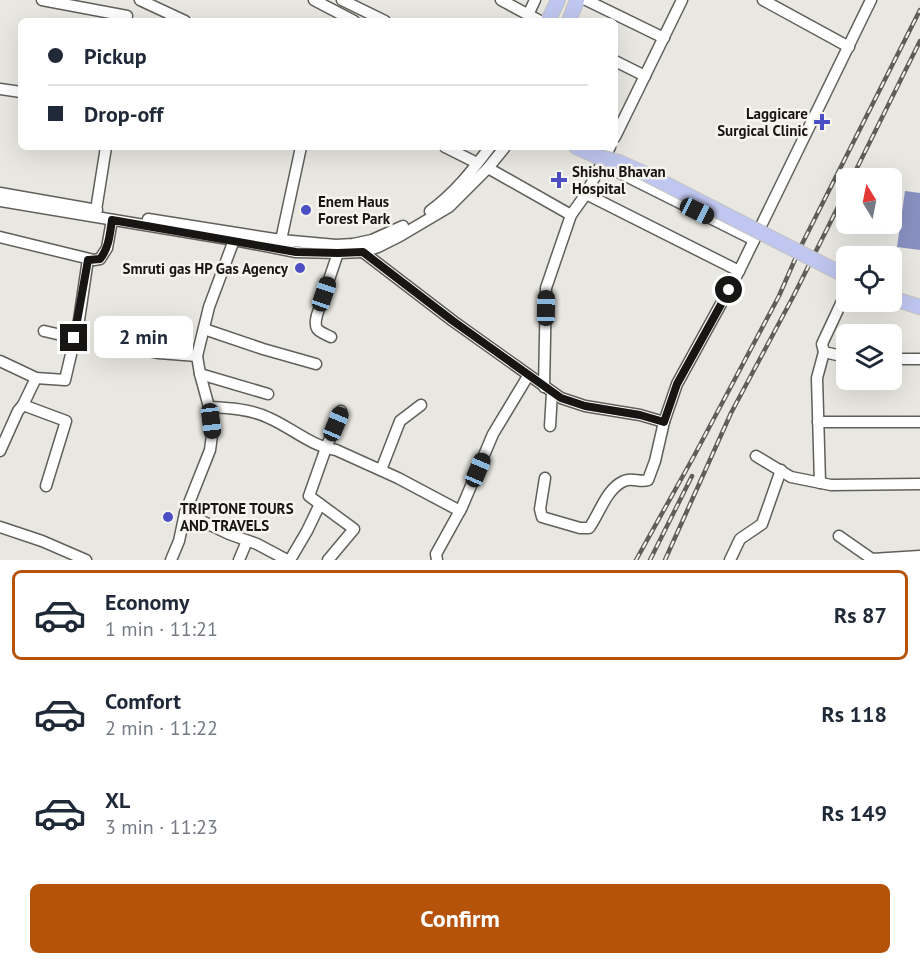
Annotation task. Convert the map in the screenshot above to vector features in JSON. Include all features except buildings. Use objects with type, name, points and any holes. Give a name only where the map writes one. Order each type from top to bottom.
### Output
[{"type":"main road","points":[[549,18],[558,0]]},
{"type":"main road","points":[[570,18],[577,0]]},
{"type":"main road","points":[[581,150],[599,160],[619,162],[648,175],[836,271]]},
{"type":"main road","points":[[902,302],[920,308]]},
{"type":"street","points":[[42,0],[123,18]]},
{"type":"street","points":[[127,18],[134,0]]},
{"type":"street","points":[[140,0],[179,18]]},
{"type":"street","points":[[314,0],[349,18]]},
{"type":"street","points":[[342,0],[380,18]]},
{"type":"street","points":[[501,0],[534,18]]},
{"type":"street","points":[[528,15],[535,0]]},
{"type":"street","points":[[586,0],[664,38]]},
{"type":"street","points":[[618,131],[682,0]]},
{"type":"street","points":[[763,0],[849,47]]},
{"type":"street","points":[[545,478],[540,509],[543,517],[585,529],[589,528],[610,493],[622,481],[648,480],[677,384],[739,271],[871,0]]},
{"type":"street","points":[[331,18],[334,10]]},
{"type":"street","points":[[618,62],[645,76]]},
{"type":"street","points":[[0,89],[18,92]]},
{"type":"street","points":[[96,210],[106,150]]},
{"type":"street","points":[[281,240],[300,150]]},
{"type":"street","points":[[450,150],[572,214]]},
{"type":"street","points":[[0,192],[96,210],[363,252],[400,236],[449,207],[482,166],[489,150]]},
{"type":"street","points":[[0,201],[296,252],[337,249],[372,240],[427,213],[501,150]]},
{"type":"street","points":[[550,426],[546,288],[572,214],[586,194],[599,160],[607,150]]},
{"type":"street","points":[[599,160],[754,240]]},
{"type":"street","points":[[586,194],[739,271]]},
{"type":"street","points":[[0,237],[80,256],[88,260],[100,259],[107,248],[112,220]]},
{"type":"street","points":[[171,560],[179,541],[185,513],[210,450],[212,435],[209,407],[197,356],[209,307],[234,240]]},
{"type":"street","points":[[331,337],[318,331],[315,324],[337,249]]},
{"type":"street","points":[[363,252],[453,321],[561,398],[585,406],[640,415],[664,422]]},
{"type":"street","points":[[0,361],[36,378],[64,380],[88,260]]},
{"type":"street","points":[[820,483],[817,378],[824,352],[822,345],[837,312]]},
{"type":"street","points":[[204,329],[316,364]]},
{"type":"street","points":[[44,331],[74,338]]},
{"type":"street","points":[[108,343],[159,353],[197,356]]},
{"type":"street","points":[[824,352],[836,355]]},
{"type":"street","points":[[902,359],[920,358]]},
{"type":"street","points":[[200,374],[268,394]]},
{"type":"street","points":[[437,560],[436,554],[460,511],[493,434],[528,376]]},
{"type":"street","points":[[0,451],[36,378]]},
{"type":"street","points":[[23,405],[66,421],[46,486]]},
{"type":"street","points":[[381,470],[400,421],[421,405]]},
{"type":"street","points":[[209,407],[255,413],[270,418],[294,433],[381,470],[460,511]]},
{"type":"street","points":[[328,560],[354,529],[309,496],[341,411]]},
{"type":"street","points":[[818,422],[920,422]]},
{"type":"street","points":[[756,456],[791,477],[831,485],[920,484]]},
{"type":"street","points":[[730,560],[740,539],[762,524],[780,470]]},
{"type":"street","points":[[185,513],[288,560],[307,531],[320,504]]},
{"type":"street","points":[[0,527],[42,541],[86,560]]},
{"type":"street","points":[[839,536],[872,559],[920,556]]},
{"type":"street","points":[[239,560],[247,541]]},
{"type":"water","points":[[905,191],[920,193],[920,250],[897,246],[899,234],[902,234]]},
{"type":"railway","points":[[636,560],[779,296],[800,248],[920,10]]},
{"type":"railway","points":[[857,168],[920,41]]},
{"type":"railway","points":[[665,560],[731,413],[836,211]]},
{"type":"railway","points":[[650,560],[692,476]]},
{"type":"place","name":"Laggicare Surgical Clinic","points":[[822,122]]},
{"type":"place","name":"Shishu Bhavan Hospital","points":[[559,180]]},
{"type":"place","name":"Enem Haus Forest Park","points":[[306,210]]},
{"type":"place","name":"Smruti gas HP Gas Agency","points":[[300,268]]},
{"type":"place","name":"TRIPTONE TOURS AND TRAVELS","points":[[168,517]]},
{"type":"route","points":[[74,338],[88,260],[100,259],[103,256],[107,248],[112,220],[296,252],[363,252],[453,321],[561,398],[585,406],[640,415],[664,422],[677,384],[729,290]]}]
